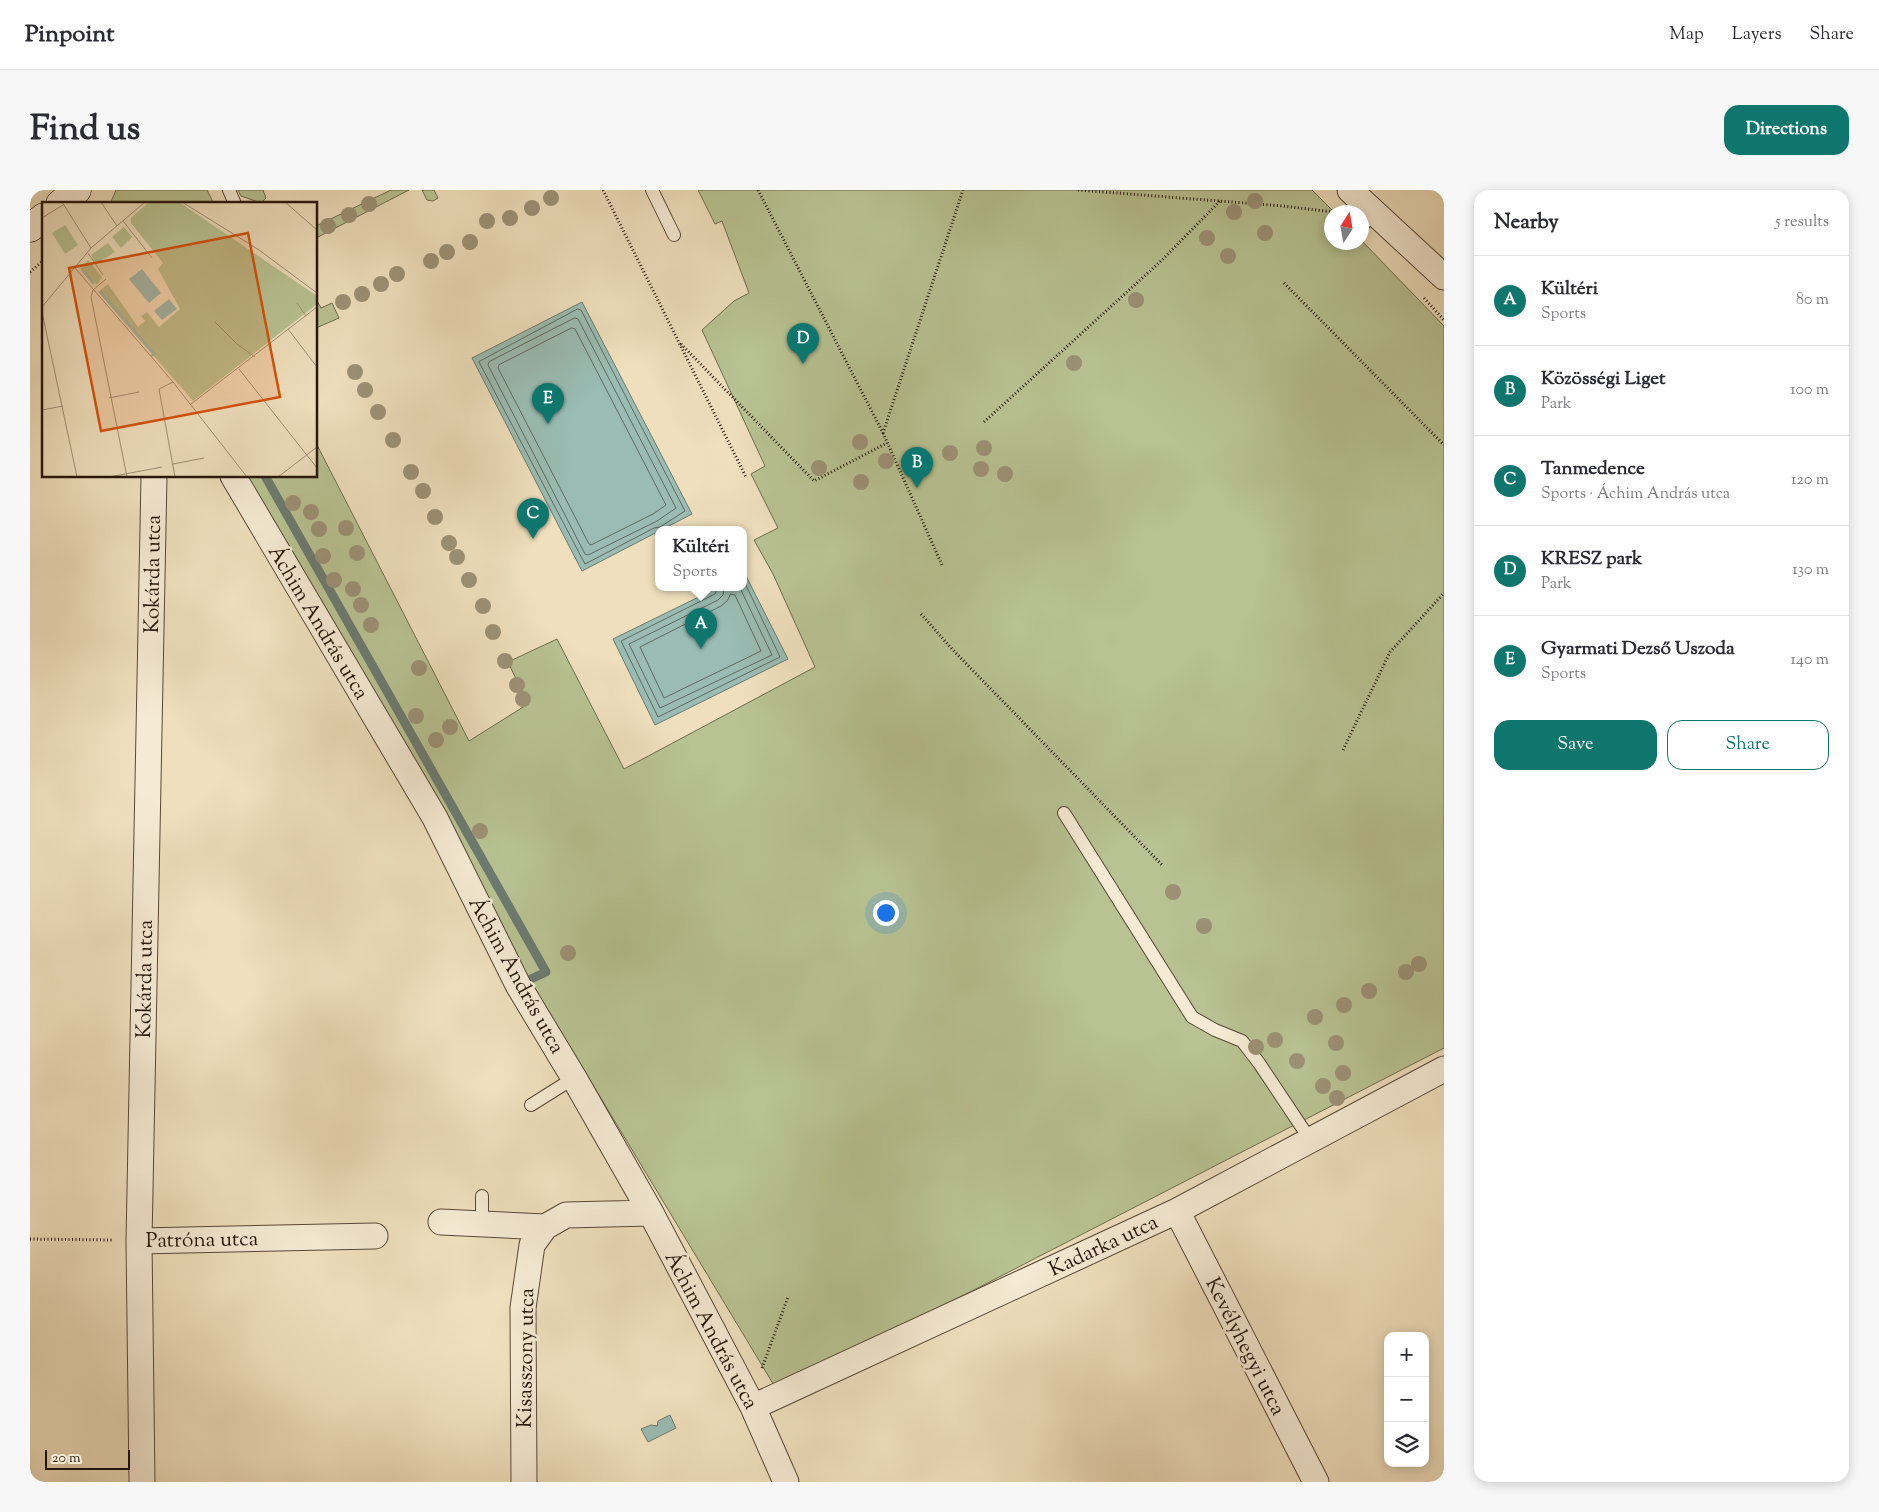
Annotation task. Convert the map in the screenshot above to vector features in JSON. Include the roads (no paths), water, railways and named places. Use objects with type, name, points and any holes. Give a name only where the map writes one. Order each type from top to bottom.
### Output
[{"type":"street","points":[[1350,190],[1359,205]]},
{"type":"street","points":[[30,228],[42,219]]},
{"type":"street","points":[[1369,221],[1444,278]]},
{"type":"street","name":"Kokárda utca","points":[[142,1482],[138,1241],[154,478]]},
{"type":"street","name":"Áchim András utca","points":[[233,478],[434,818],[518,985],[574,1078],[651,1213],[752,1404],[786,1482]]},
{"type":"street","name":"Kadarka utca","points":[[752,1404],[1177,1211],[1444,1069]]},
{"type":"street","name":"Kevélyhegyi utca","points":[[1177,1211],[1316,1482]]},
{"type":"street","points":[[441,1222],[545,1227],[566,1216],[651,1213]]},
{"type":"street","name":"Kisasszony utca","points":[[524,1482],[523,1308],[532,1245],[545,1227]]},
{"type":"street","name":"Patróna utca","points":[[138,1241],[374,1236]]},
{"type":"lane","points":[[229,190],[234,202]]},
{"type":"lane","points":[[652,190],[674,235]]},
{"type":"lane","points":[[1064,813],[1192,1017],[1215,1030],[1242,1041],[1259,1063],[1310,1141]]},
{"type":"lane","points":[[532,1105],[574,1078]]},
{"type":"lane","points":[[482,1196],[482,1223]]},
{"type":"water","points":[[582,302],[692,514],[669,526],[655,526],[655,533],[582,571],[472,358]]},
{"type":"water","points":[[747,578],[788,659],[655,725],[613,639],[711,591],[747,591]]},
{"type":"water","points":[[670,1415],[676,1428],[648,1442],[641,1429],[651,1425],[657,1426],[658,1421]]},
{"type":"waterway","points":[[266,478],[546,972],[520,984]]},
{"type":"place","name":"KRESZ park","points":[[803,364]]},
{"type":"place","name":"Gyarmati Dezső Uszoda","points":[[548,424]]},
{"type":"place","name":"Közösségi Liget","points":[[917,488]]},
{"type":"place","name":"Tanmedence","points":[[533,539]]},
{"type":"place","name":"Kültéri","points":[[701,649]]}]
